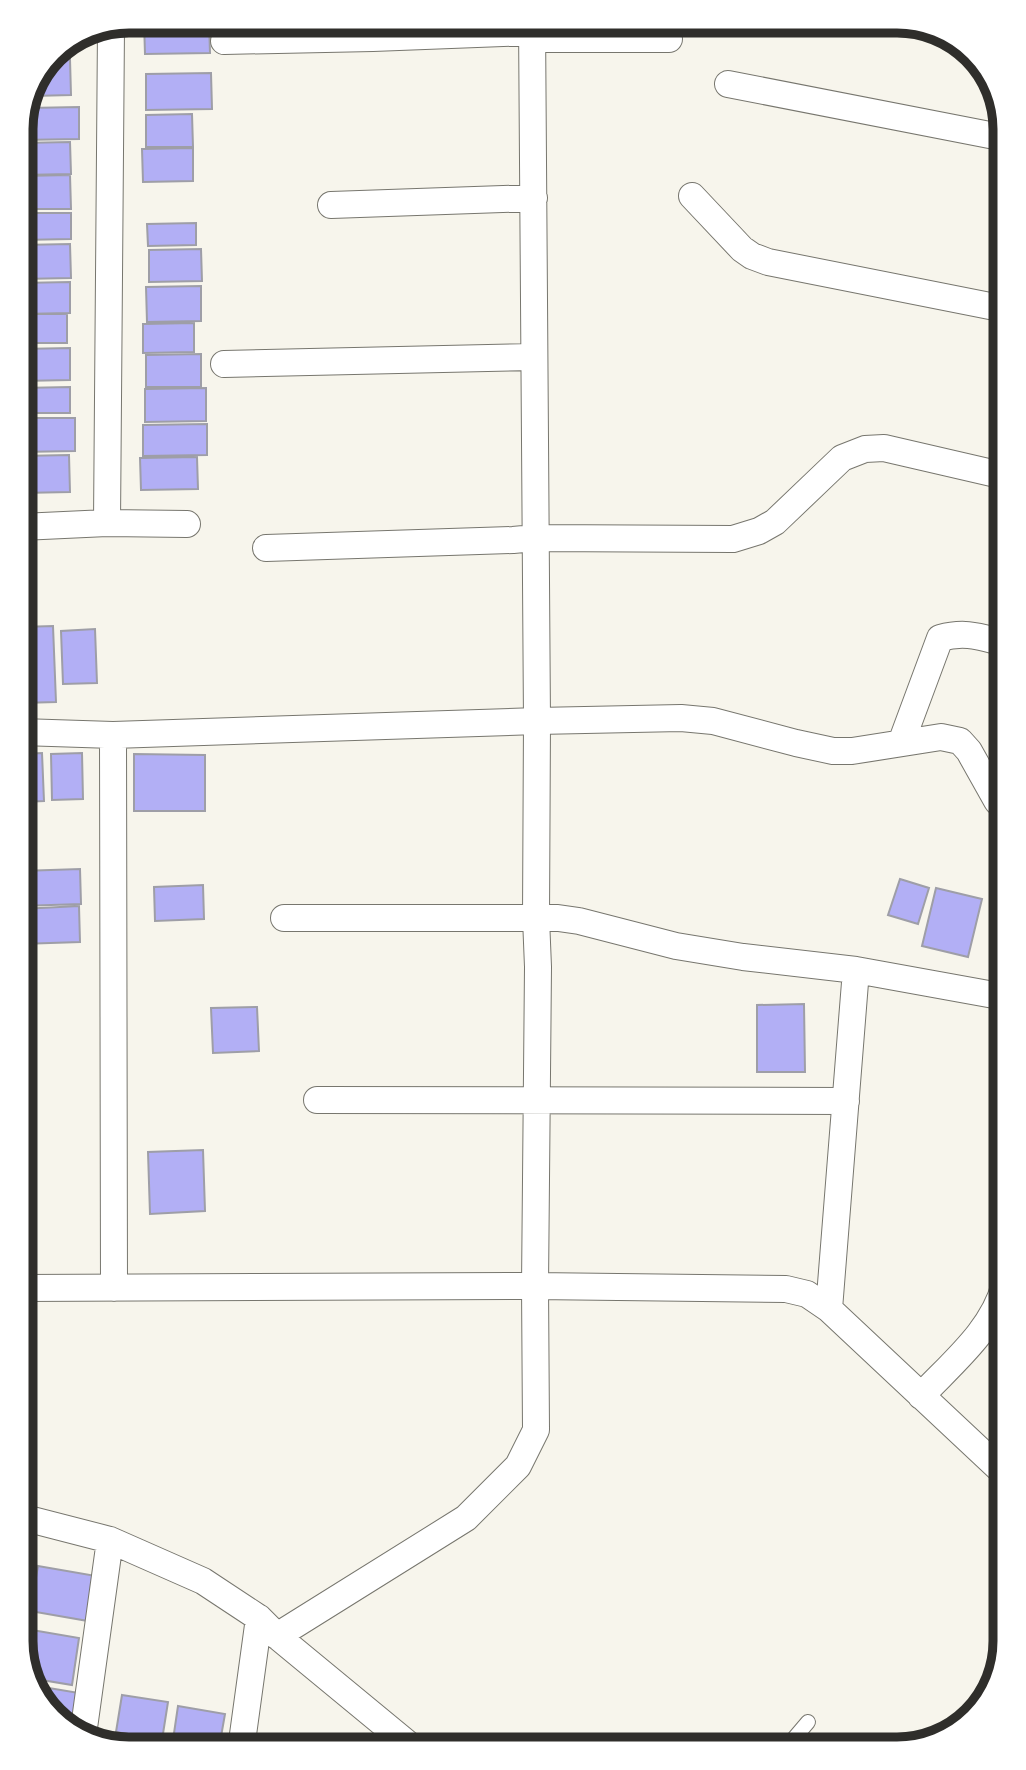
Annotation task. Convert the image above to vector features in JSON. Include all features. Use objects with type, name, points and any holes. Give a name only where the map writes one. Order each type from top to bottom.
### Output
[{"type":"street","points":[[224,41],[487,33]]},
{"type":"street","points":[[268,1627],[466,1518],[518,1466],[536,1430],[538,967],[532,33]]},
{"type":"street","points":[[566,33],[669,39]]},
{"type":"street","points":[[107,523],[111,35]]},
{"type":"street","points":[[728,84],[993,136]]},
{"type":"street","points":[[692,196],[742,249],[768,262],[993,306]]},
{"type":"street","points":[[331,205],[534,198]]},
{"type":"street","points":[[224,364],[534,357]]},
{"type":"street","points":[[265,548],[535,538],[733,539],[759,531],[775,522],[842,458],[865,449],[884,448],[993,473]]},
{"type":"street","points":[[33,526],[107,523],[187,524]]},
{"type":"street","points":[[901,743],[940,638],[966,634],[993,640]]},
{"type":"street","points":[[33,732],[113,735],[681,718],[713,721],[833,751],[852,751],[941,737],[960,741],[969,751],[993,794]]},
{"type":"street","points":[[113,735],[114,1288]]},
{"type":"street","points":[[284,918],[536,918],[579,921],[676,946],[856,970],[993,995]]},
{"type":"street","points":[[829,1310],[856,970]]},
{"type":"street","points":[[317,1100],[846,1101]]},
{"type":"street","points":[[33,1288],[535,1286],[786,1289],[807,1294],[829,1310],[993,1463]]},
{"type":"street","points":[[921,1396],[993,1316]]},
{"type":"street","points":[[33,1520],[110,1540],[203,1581],[268,1627],[400,1737]]},
{"type":"street","points":[[84,1726],[110,1540]]},
{"type":"street","points":[[247,1737],[268,1627]]},
{"type":"lane","points":[[795,1737],[808,1722]]},
{"type":"building","points":[[144,33],[209,33],[210,53],[145,54]]},
{"type":"building","points":[[64,59],[70,59],[71,95],[40,96],[53,71]]},
{"type":"building","points":[[211,73],[212,109],[146,110],[146,74]]},
{"type":"building","points":[[79,107],[79,139],[33,140],[36,108]]},
{"type":"building","points":[[192,114],[193,147],[146,147],[146,115]]},
{"type":"building","points":[[70,142],[71,174],[33,175],[33,143]]},
{"type":"building","points":[[193,148],[193,181],[143,182],[142,149]]},
{"type":"building","points":[[70,175],[71,209],[33,209],[33,176]]},
{"type":"building","points":[[33,213],[71,213],[71,239],[33,240]]},
{"type":"building","points":[[196,223],[196,245],[148,246],[147,224]]},
{"type":"building","points":[[70,244],[71,278],[33,279],[33,245]]},
{"type":"building","points":[[201,249],[202,281],[149,282],[149,250]]},
{"type":"building","points":[[70,282],[70,313],[33,314],[33,283]]},
{"type":"building","points":[[201,286],[201,321],[147,322],[146,287]]},
{"type":"building","points":[[33,314],[67,314],[67,343],[33,343]]},
{"type":"building","points":[[194,323],[194,352],[143,353],[143,324]]},
{"type":"building","points":[[70,348],[70,380],[33,381],[33,349]]},
{"type":"building","points":[[201,354],[201,387],[146,387],[146,355]]},
{"type":"building","points":[[70,387],[70,413],[33,413],[33,388]]},
{"type":"building","points":[[206,388],[206,421],[145,422],[145,389]]},
{"type":"building","points":[[33,418],[75,418],[75,451],[33,452]]},
{"type":"building","points":[[207,424],[207,455],[143,456],[143,425]]},
{"type":"building","points":[[69,455],[70,492],[33,493],[33,456]]},
{"type":"building","points":[[197,457],[198,489],[141,490],[140,458]]},
{"type":"building","points":[[53,626],[56,702],[33,703],[33,627]]},
{"type":"building","points":[[95,629],[97,683],[63,684],[61,631]]},
{"type":"building","points":[[33,753],[42,753],[44,801],[33,801]]},
{"type":"building","points":[[82,753],[83,799],[52,800],[51,754]]},
{"type":"building","points":[[134,754],[205,755],[205,811],[134,811]]},
{"type":"building","points":[[80,869],[81,904],[33,906],[33,871]]},
{"type":"building","points":[[900,879],[929,888],[918,924],[888,915]]},
{"type":"building","points":[[203,885],[204,919],[155,921],[154,887]]},
{"type":"building","points":[[936,888],[982,899],[968,957],[922,946]]},
{"type":"building","points":[[79,906],[80,942],[33,944],[33,908]]},
{"type":"building","points":[[804,1004],[805,1072],[757,1072],[757,1005]]},
{"type":"building","points":[[257,1007],[259,1051],[213,1053],[211,1008]]},
{"type":"building","points":[[203,1150],[205,1211],[150,1214],[148,1152]]},
{"type":"building","points":[[38,1566],[96,1576],[88,1621],[33,1612]]},
{"type":"building","points":[[33,1630],[79,1638],[72,1685],[42,1680],[35,1660]]},
{"type":"building","points":[[45,1687],[79,1693],[75,1720],[57,1704]]},
{"type":"building","points":[[122,1695],[168,1702],[162,1737],[116,1732]]},
{"type":"building","points":[[178,1706],[225,1714],[221,1737],[173,1737]]}]
